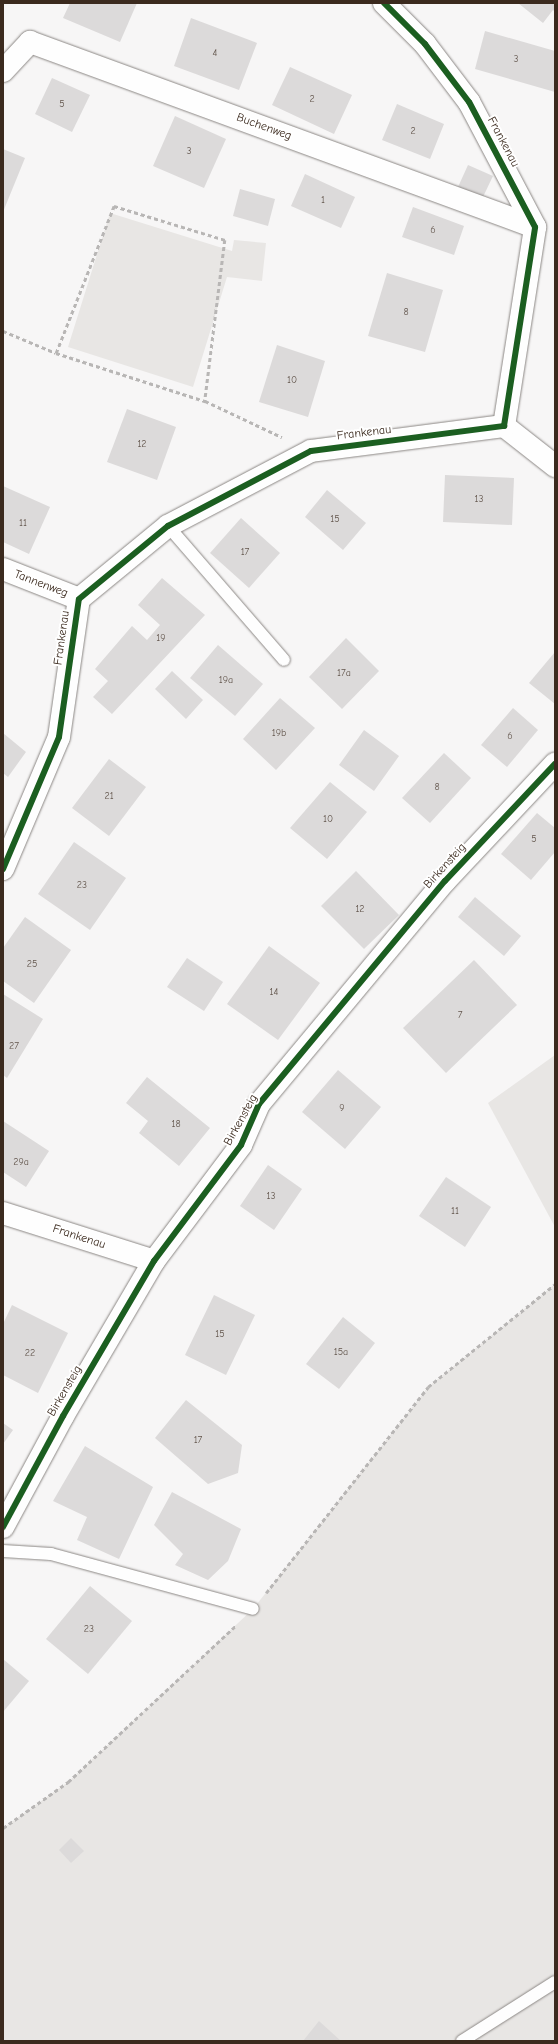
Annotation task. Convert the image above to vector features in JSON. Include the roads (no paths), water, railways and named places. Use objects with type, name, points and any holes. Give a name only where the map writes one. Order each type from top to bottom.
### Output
[{"type":"street","name":"Frankenau","points":[[384,3],[425,44],[469,102],[535,227]]},
{"type":"street","name":"Buchenweg","points":[[3,71],[30,42],[535,227]]},
{"type":"street","points":[[535,227],[504,426],[555,466]]},
{"type":"street","name":"Frankenau","points":[[3,869],[59,737],[79,599],[168,526],[311,451],[504,426]]},
{"type":"street","name":"Tannenweg","points":[[3,569],[79,599]]},
{"type":"street","name":"Birkensteig","points":[[3,1527],[63,1416],[154,1261],[242,1145],[259,1104],[445,881],[555,764]]},
{"type":"street","name":"Frankenau","points":[[3,1213],[154,1261]]},
{"type":"lane","points":[[168,526],[284,660]]},
{"type":"lane","points":[[3,1551],[51,1554],[253,1609]]},
{"type":"lane","points":[[462,2041],[555,1982]]}]
